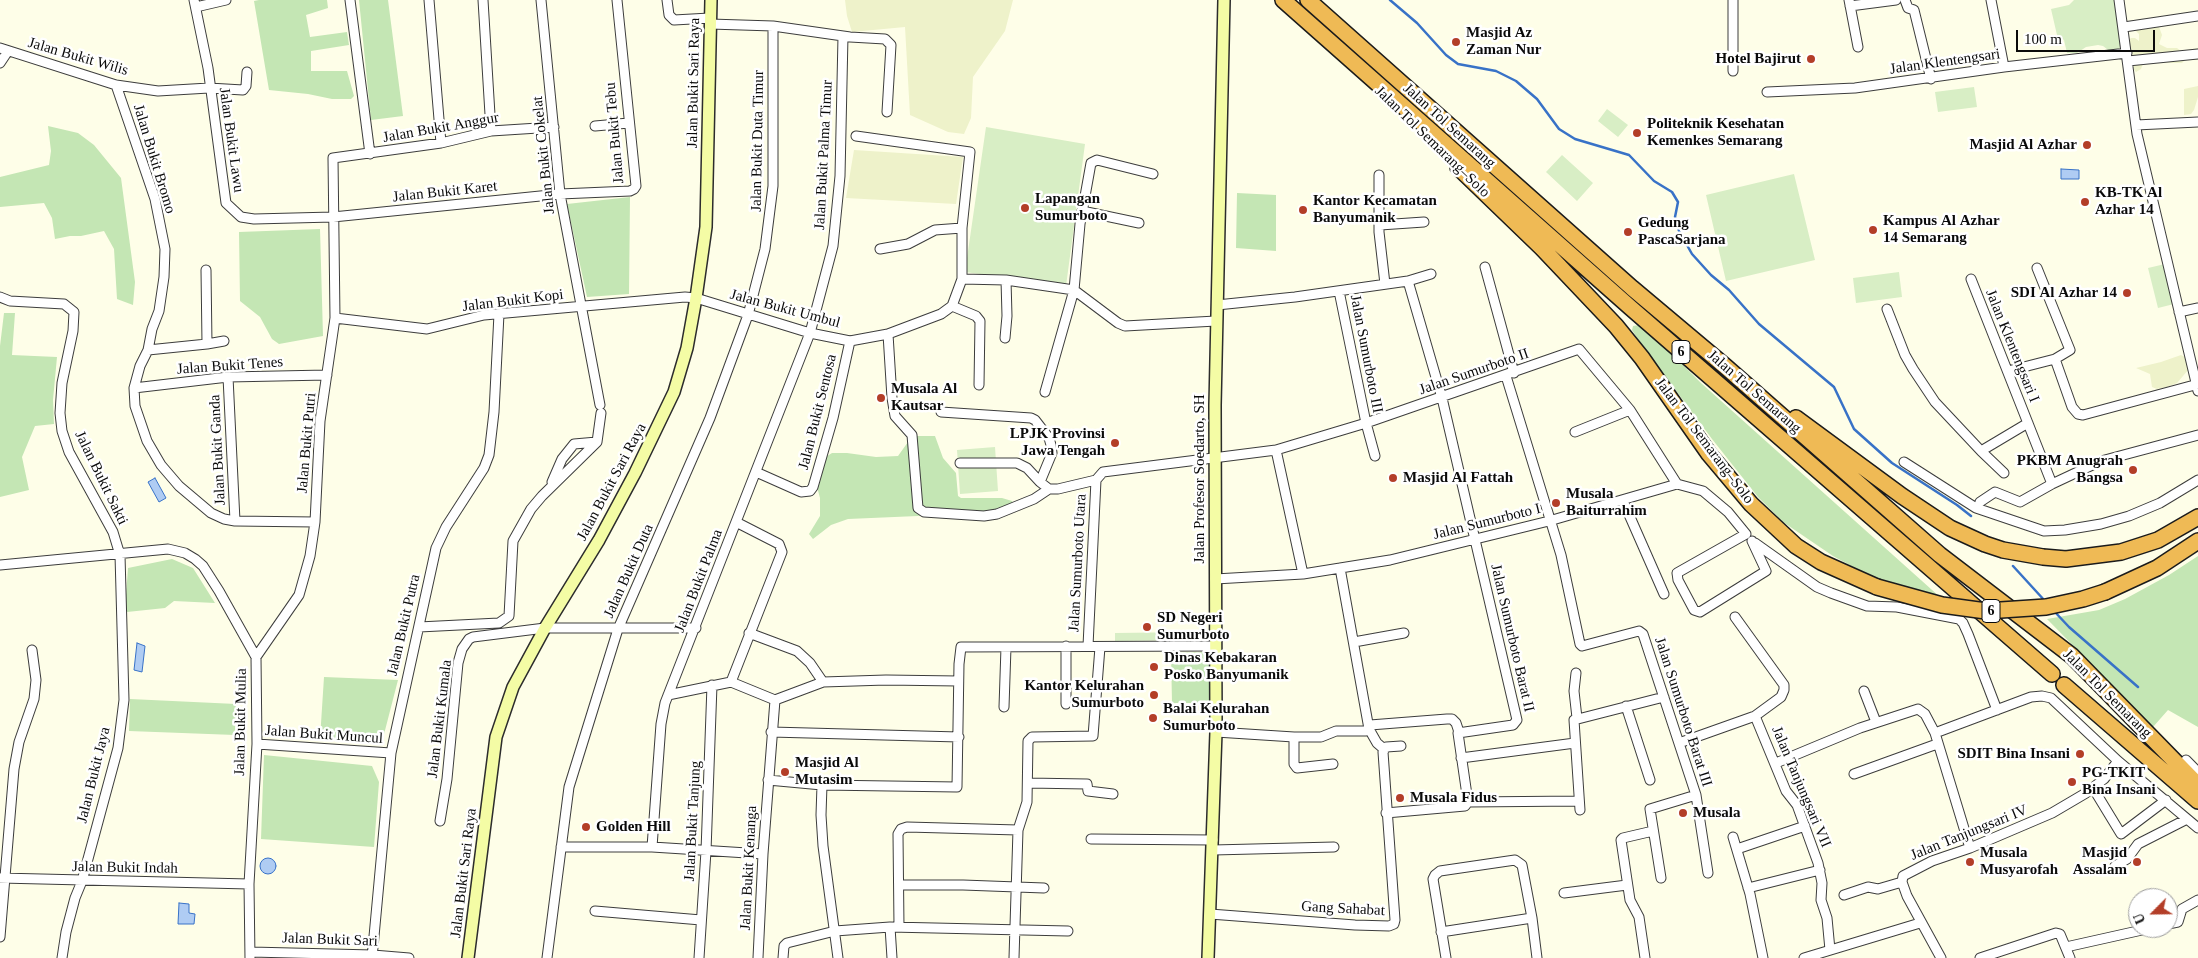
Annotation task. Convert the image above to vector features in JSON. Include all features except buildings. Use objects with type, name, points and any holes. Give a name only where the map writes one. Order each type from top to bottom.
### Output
[{"type":"highway","name":"Jalan Tol Semarang","points":[[1283,0],[1639,315],[2052,674]]},
{"type":"highway","name":"Jalan Tol Semarang","points":[[1308,0],[1632,288],[1726,367],[1940,555],[2072,656],[2198,785]]},
{"type":"highway","name":"Jalan Tol Semarang–Solo","points":[[1314,27],[1587,293],[1642,358],[1735,486],[1762,515],[1796,546],[1821,562],[1877,587],[1942,605],[1986,611],[2046,607],[2105,592],[2157,568],[2198,542]]},
{"type":"highway","name":"6","points":[[1726,367],[1902,496],[1950,528],[1985,544],[2020,554],[2042,557],[2066,559],[2093,556],[2121,552],[2158,540],[2198,517]]},
{"type":"highway","name":"Jalan Tol Semarang","points":[[2064,685],[2198,801]]},
{"type":"street","points":[[195,3],[226,0]]},
{"type":"street","points":[[350,0],[370,154]]},
{"type":"street","points":[[429,0],[441,143]]},
{"type":"street","points":[[483,0],[491,131]]},
{"type":"street","name":"Jalan Bukit Cokelat","points":[[541,0],[560,194],[601,409],[597,442]]},
{"type":"street","name":"Jalan Bukit Tebu","points":[[560,194],[630,191],[636,186],[617,0]]},
{"type":"street","points":[[667,0],[669,15],[674,20],[773,26],[889,41],[891,45],[887,112]]},
{"type":"street","name":"Jalan Bukit Sari Raya","points":[[468,958],[496,737],[513,688],[545,628],[599,540],[665,413],[682,363],[696,298],[706,227],[711,0]]},
{"type":"street","points":[[1733,0],[1733,71]]},
{"type":"street","points":[[1858,47],[1849,3],[1896,0]]},
{"type":"street","points":[[1905,0],[1908,8],[1914,10],[1931,79]]},
{"type":"street","points":[[1990,0],[2004,67]]},
{"type":"street","points":[[2055,359],[2072,407],[2078,414],[2083,415],[2198,386],[2136,125],[2119,0]]},
{"type":"street","name":"Jalan Profesor Soedarto, SH","points":[[1208,958],[1216,732],[1215,457],[1221,2]]},
{"type":"street","name":"Jalan Bukit Lawu","points":[[195,3],[208,68],[209,88],[226,203],[241,217],[254,219],[333,217]]},
{"type":"street","points":[[2124,27],[2198,16]]},
{"type":"street","name":"Jalan Bukit Duta Timur","points":[[748,314],[765,248],[773,186],[773,26]]},
{"type":"street","name":"Jalan Bukit Palma Timur","points":[[810,333],[834,237],[840,176],[843,36]]},
{"type":"street","points":[[0,63],[4,50]]},
{"type":"street","name":"Jalan Bukit Wilis","points":[[4,50],[116,85],[158,90],[209,88],[243,90],[246,86],[247,72]]},
{"type":"street","name":"Jalan Klentengsari","points":[[1767,92],[1855,88],[1931,79],[2004,67],[2127,57],[2198,54]]},
{"type":"street","name":"Jalan Bukit Bromo","points":[[116,85],[155,199],[165,249],[164,277],[159,311],[152,330],[148,350],[140,366],[134,388]]},
{"type":"street","points":[[2136,125],[2198,122]]},
{"type":"street","points":[[594,126],[629,123]]},
{"type":"street","name":"Jalan Bukit Anggur","points":[[333,158],[441,143],[491,131],[554,127]]},
{"type":"street","points":[[856,136],[970,152],[962,228],[962,279],[952,306],[976,316],[980,321],[979,385]]},
{"type":"street","name":"Jalan Bukit Putri","points":[[256,657],[299,595],[306,573],[315,522],[320,420],[335,318],[333,158]]},
{"type":"street","points":[[1045,392],[1074,290],[1082,211],[1091,163],[1094,161],[1153,174]]},
{"type":"street","points":[[1379,175],[1380,225],[1385,284]]},
{"type":"street","name":"Jalan Bukit Karet","points":[[333,217],[560,194]]},
{"type":"street","points":[[1082,211],[1139,223]]},
{"type":"street","points":[[1380,225],[1424,222]]},
{"type":"street","points":[[880,249],[908,244],[935,230],[962,228]]},
{"type":"street","points":[[1485,267],[1510,374],[1549,521]]},
{"type":"street","points":[[2008,371],[2055,359],[2070,350],[2036,268]]},
{"type":"street","points":[[206,270],[207,344]]},
{"type":"street","name":"Jalan Sumurboto III","points":[[1217,305],[1408,282],[1431,274]]},
{"type":"street","name":"Jalan Klentengsari I","points":[[1971,278],[2052,484]]},
{"type":"street","points":[[962,279],[1006,280],[1074,290],[1118,323],[1125,326],[1216,321]]},
{"type":"street","points":[[1005,338],[1007,316],[1006,280]]},
{"type":"street","points":[[1408,282],[1442,398],[1475,539]]},
{"type":"street","name":"Jalan Sumurboto III","points":[[1339,291],[1366,423],[1375,456]]},
{"type":"street","name":"Jalan Bukit Sakti","points":[[0,296],[10,301],[64,304],[74,312],[73,331],[62,383],[60,413],[62,431],[70,452],[113,532],[120,555]]},
{"type":"street","name":"Jalan Bukit Kopi","points":[[335,318],[427,329],[499,314],[663,298],[696,298]]},
{"type":"street","name":"Jalan Bukit Umbul","points":[[696,298],[810,333],[850,341],[888,334],[929,319],[952,306]]},
{"type":"street","points":[[2179,312],[2198,308]]},
{"type":"street","points":[[1886,309],[1905,355],[1935,402],[2004,473]]},
{"type":"street","name":"Jalan Bukit Putra","points":[[373,956],[390,753],[436,548],[446,527],[484,468],[489,455],[499,314]]},
{"type":"street","name":"Jalan Bukit Duta","points":[[547,958],[569,788],[618,629],[688,472],[748,314]]},
{"type":"street","name":"Jalan Bukit Palma","points":[[652,847],[660,724],[668,695],[696,628],[810,333]]},
{"type":"street","points":[[888,334],[895,416],[912,435],[918,508],[924,512],[984,516],[996,514],[1034,499],[1049,488],[1040,482],[1027,468],[1016,462],[960,463]]},
{"type":"street","points":[[148,350],[224,341]]},
{"type":"street","name":"Jalan Bukit Sentosa","points":[[756,472],[801,492],[806,492],[813,487],[831,427],[850,341]]},
{"type":"street","name":"Jalan Sumurboto II","points":[[1215,457],[1276,450],[1442,398],[1579,349],[1630,410],[1677,484]]},
{"type":"street","name":"Jalan Bukit Tenes","points":[[134,388],[228,377],[327,375]]},
{"type":"street","name":"Jalan Bukit Ganda","points":[[228,377],[235,521]]},
{"type":"street","points":[[134,388],[135,406],[146,441],[161,465],[179,486],[211,513],[224,519],[235,521],[315,522]]},
{"type":"street","points":[[1575,432],[1630,410]]},
{"type":"street","points":[[941,412],[1031,418],[1035,420],[1049,438],[1052,453],[1040,482]]},
{"type":"street","name":"Jalan Klentengsari I","points":[[1981,451],[2028,423]]},
{"type":"street","points":[[1980,502],[1994,492],[2020,502],[2052,484],[2101,462],[2198,436]]},
{"type":"street","points":[[550,487],[562,459],[574,444],[597,442]]},
{"type":"street","points":[[419,627],[499,623],[509,616],[513,542],[531,509],[550,487],[597,442]]},
{"type":"street","points":[[1276,450],[1303,574]]},
{"type":"street","name":"Jalan Sumurboto Utara","points":[[1049,488],[1058,489],[1096,480],[1103,472],[1215,457]]},
{"type":"street","points":[[1904,462],[1976,508],[2044,531],[2092,526],[2129,516],[2160,503],[2198,480]]},
{"type":"street","name":"Jalan Sumurboto Utara","points":[[1088,646],[1096,480]]},
{"type":"street","points":[[1677,484],[1703,491],[1728,512],[1749,538],[1766,572],[1706,610],[1700,612],[1694,610],[1678,580],[1677,573],[1749,538]]},
{"type":"street","name":"Jalan Sumurboto I","points":[[1215,579],[1303,574],[1406,557],[1549,521],[1677,484]]},
{"type":"street","points":[[1623,501],[1664,594]]},
{"type":"street","name":"Jalan Sumurboto Barat III","points":[[1549,521],[1564,568],[1580,645],[1641,632],[1696,795],[1708,873]]},
{"type":"street","points":[[731,682],[782,552],[779,544],[736,522]]},
{"type":"street","points":[[1749,538],[1809,582],[1831,593],[1867,606],[1897,607],[1958,619],[1963,623],[1968,634],[1997,710]]},
{"type":"street","name":"Jalan Sumurboto Barat II","points":[[1459,732],[1513,725],[1517,720],[1475,539]]},
{"type":"street","name":"Jalan Bukit Mulia","points":[[0,565],[168,549],[186,553],[203,566],[219,590],[256,657],[256,744],[249,884],[250,955]]},
{"type":"street","name":"Jalan Bukit Jaya","points":[[62,958],[66,932],[82,881],[118,748],[124,700],[120,555]]},
{"type":"street","points":[[1340,568],[1369,727],[1377,743],[1384,749],[1401,746]]},
{"type":"street","points":[[1735,617],[1784,685],[1781,697],[1755,716]]},
{"type":"street","name":"Jalan Bukit Kumala","points":[[440,821],[447,779],[458,663],[465,643],[473,637],[545,628],[696,628]]},
{"type":"street","points":[[750,633],[797,651],[810,663],[823,682]]},
{"type":"street","points":[[1354,642],[1404,633]]},
{"type":"street","points":[[1066,646],[1066,704]]},
{"type":"street","points":[[768,780],[822,784],[955,788],[958,786],[958,681],[960,647],[1215,646]]},
{"type":"street","points":[[1004,707],[1006,647]]},
{"type":"street","points":[[1014,958],[1018,830],[1027,802],[1029,739],[1093,736],[1100,647]]},
{"type":"street","points":[[0,937],[2,878],[14,769],[19,742],[34,699],[36,680],[32,650]]},
{"type":"street","points":[[1576,673],[1574,691],[1577,718]]},
{"type":"street","points":[[668,695],[731,682],[775,700],[823,682],[886,680],[958,681]]},
{"type":"street","name":"Jalan Bukit Tanjung","points":[[699,958],[706,850],[712,685]]},
{"type":"street","points":[[1864,691],[1876,722]]},
{"type":"street","points":[[1935,734],[2031,697],[2042,696],[2051,698],[2118,761],[2198,828]]},
{"type":"street","points":[[1386,814],[1463,807],[1468,802],[1579,805],[1573,722],[1577,718],[1664,697]]},
{"type":"street","name":"Jalan Bukit Kenanga","points":[[758,958],[771,732],[775,700]]},
{"type":"street","points":[[1626,706],[1650,780]]},
{"type":"street","points":[[1776,763],[1876,722],[1918,709],[1925,714],[1935,734],[1970,848]]},
{"type":"street","name":"Jalan Tanjungsari VII","points":[[1679,743],[1755,716],[1786,791],[1795,802],[1820,870],[1822,900],[1827,918],[1830,950]]},
{"type":"street","points":[[1216,732],[1294,737],[1322,736],[1336,731],[1366,731],[1369,727],[1452,719],[1459,732],[1457,735],[1468,802]]},
{"type":"street","points":[[771,732],[959,737]]},
{"type":"street","points":[[1294,737],[1294,764],[1296,768],[1334,764]]},
{"type":"street","points":[[1461,758],[1575,743]]},
{"type":"street","name":"Jalan Bukit Muncul","points":[[256,744],[390,753]]},
{"type":"street","points":[[1854,774],[1937,744]]},
{"type":"street","name":"Gang Sahabat","points":[[1210,914],[1355,925],[1389,926],[1394,924],[1396,920],[1386,814],[1384,749]]},
{"type":"street","points":[[2186,760],[2198,772]]},
{"type":"street","name":"Jalan Tanjungsari IV","points":[[1941,958],[1920,923],[1902,882],[1905,874],[1932,861],[1970,848],[2052,813],[2104,779],[2118,761]]},
{"type":"street","points":[[1028,783],[1087,784],[1088,792],[1113,794]]},
{"type":"street","points":[[822,784],[821,816],[824,860],[838,958]]},
{"type":"street","points":[[2092,788],[2121,834],[2166,800]]},
{"type":"street","points":[[1661,878],[1650,809],[1696,795]]},
{"type":"street","points":[[2115,866],[2128,858],[2138,844],[2188,819]]},
{"type":"street","points":[[1737,849],[1805,826]]},
{"type":"street","points":[[892,958],[899,885],[898,834],[901,829],[907,827],[1018,830]]},
{"type":"street","points":[[1645,958],[1639,917],[1630,900],[1621,840],[1653,831]]},
{"type":"street","points":[[1733,838],[1748,888],[1763,958]]},
{"type":"street","points":[[1091,839],[1213,845],[1334,847]]},
{"type":"street","points":[[561,847],[652,847],[763,854]]},
{"type":"street","points":[[1446,958],[1433,879],[1440,871],[1515,860],[1522,865],[1532,918],[1536,958]]},
{"type":"street","points":[[1748,888],[1820,870]]},
{"type":"street","name":"Jalan Bukit Indah","points":[[2,878],[249,884]]},
{"type":"street","points":[[1844,895],[1868,887],[1878,889],[1902,882]]},
{"type":"street","points":[[899,885],[1044,888]]},
{"type":"street","points":[[1564,892],[1628,885]]},
{"type":"street","points":[[2178,922],[2182,908],[2198,900]]},
{"type":"street","points":[[594,911],[701,920]]},
{"type":"street","points":[[1441,932],[1532,918]]},
{"type":"street","points":[[1804,958],[1920,923]]},
{"type":"street","points":[[783,958],[784,946],[787,943],[835,931],[895,927],[1068,931]]},
{"type":"street","points":[[1980,958],[2056,933],[2060,934],[2070,958]]},
{"type":"street","points":[[2066,947],[2128,933]]},
{"type":"street","name":"Jalan Bukit Sari","points":[[250,955],[409,958]]},
{"type":"green space","points":[[327,0],[328,8],[306,15],[310,37],[347,32],[349,45],[311,51],[311,71],[347,71],[354,96],[351,99],[332,99],[308,94],[269,90],[254,1]]},
{"type":"green space","points":[[359,0],[388,0],[403,116],[371,120]]},
{"type":"green space","points":[[845,0],[1013,0],[1005,31],[973,77],[971,118],[964,134],[948,132],[910,115],[905,27],[852,32]]},
{"type":"green space","points":[[2074,0],[2117,0],[2123,43],[2119,49],[2112,53],[2103,46],[2098,45],[2086,47],[2077,53],[2067,53],[2064,40],[2057,35],[2051,9],[2069,5]]},
{"type":"green space","points":[[2158,24],[2162,35],[2159,44],[2167,48],[2177,48],[2181,51],[2198,48],[2198,60],[2186,59],[2182,63],[2147,61],[2136,72],[2127,42],[2131,38],[2139,41],[2139,34],[2134,29]]},
{"type":"green space","points":[[2198,86],[2198,97],[2194,110],[2191,114],[2184,115],[2184,89]]},
{"type":"green space","points":[[1974,87],[1977,107],[1938,112],[1935,92]]},
{"type":"green space","points":[[1607,109],[1628,125],[1618,137],[1598,121]]},
{"type":"green space","points":[[48,126],[78,133],[94,145],[121,178],[135,282],[133,305],[117,299],[114,249],[104,231],[55,239],[52,218],[44,203],[0,207],[0,177],[49,165],[51,151]]},
{"type":"green space","name":"Lapangan Sumurboto","points":[[986,127],[1085,144],[1066,286],[965,272]]},
{"type":"green space","points":[[854,150],[963,157],[956,204],[846,198]]},
{"type":"green space","points":[[1562,155],[1593,183],[1577,201],[1546,172]]},
{"type":"green space","points":[[1794,174],[1815,260],[1726,281],[1706,195]]},
{"type":"green space","points":[[1237,193],[1276,195],[1276,251],[1236,248]]},
{"type":"green space","points":[[630,197],[629,294],[587,297],[567,204]]},
{"type":"green space","points":[[320,229],[323,336],[279,344],[272,339],[260,317],[240,301],[239,232]]},
{"type":"green space","points":[[2165,264],[2174,304],[2158,308],[2148,268]]},
{"type":"green space","points":[[1899,272],[1902,297],[1856,303],[1853,278]]},
{"type":"green space","points":[[4,313],[15,313],[12,355],[57,357],[53,400],[54,424],[35,426],[22,457],[29,490],[0,497],[0,346]]},
{"type":"green space","points":[[1639,325],[1652,334],[1701,383],[1941,598],[1883,583],[1833,556],[1783,522],[1758,497],[1641,344],[1632,330],[1633,326]]},
{"type":"green space","points":[[2181,355],[2187,358],[2189,369],[2177,383],[2167,387],[2157,389],[2152,387],[2150,374],[2136,368],[2161,362]]},
{"type":"green space","points":[[916,436],[935,436],[943,458],[956,473],[958,496],[961,498],[1002,498],[1012,501],[1017,508],[964,514],[848,519],[831,525],[813,539],[809,534],[820,516],[820,498],[816,483],[824,458],[832,453],[876,457],[898,456],[908,442]]},
{"type":"green space","points":[[995,447],[998,491],[960,494],[957,450]]},
{"type":"green space","points":[[2198,556],[2198,727],[2168,710],[2153,727],[2047,619],[2099,610],[2125,599],[2169,575]]},
{"type":"green space","points":[[172,559],[193,568],[215,603],[174,601],[165,608],[127,612],[125,608],[128,568]]},
{"type":"green space","points":[[1195,632],[1195,640],[1115,641],[1115,633]]},
{"type":"green space","points":[[1209,652],[1210,703],[1172,703],[1171,653]]},
{"type":"green space","points":[[324,677],[398,680],[382,742],[320,739]]},
{"type":"green space","points":[[130,699],[236,704],[235,735],[129,731]]},
{"type":"green space","points":[[264,755],[372,766],[379,782],[374,847],[261,839]]},
{"type":"water","points":[[2061,169],[2079,170],[2079,179],[2061,179]]},
{"type":"water","points":[[155,478],[166,498],[159,502],[148,482]]},
{"type":"water","points":[[137,643],[145,646],[142,672],[134,670]]},
{"type":"water","points":[[268,858],[274,860],[276,866],[274,872],[268,874],[262,872],[260,866],[262,860]]},
{"type":"water","points":[[179,903],[189,904],[189,913],[195,914],[194,924],[178,924]]},
{"type":"waterway","points":[[1390,0],[1417,23],[1446,55],[1458,64],[1496,71],[1516,81],[1537,99],[1559,129],[1575,139],[1629,155],[1654,181],[1672,192],[1678,202],[1675,217],[1679,231],[1692,254],[1711,275],[1729,290],[1759,324],[1834,387],[1854,429],[1892,463],[1971,516]]},
{"type":"waterway","points":[[2013,566],[2045,601]]},
{"type":"waterway","points":[[2054,611],[2069,627],[2138,687]]},
{"type":"place","name":"Masjid Az Zaman Nur","points":[[1456,42]]},
{"type":"place","name":"Hotel Bajirut","points":[[1811,59]]},
{"type":"place","name":"Politeknik Kesehatan Kemenkes Semarang","points":[[1637,133]]},
{"type":"place","name":"Masjid Al Azhar","points":[[2087,145]]},
{"type":"place","name":"KB-TK Al Azhar 14","points":[[2085,202]]},
{"type":"place","name":"Lapangan Sumurboto","points":[[1025,208]]},
{"type":"place","name":"Kantor Kecamatan Banyumanik","points":[[1303,210]]},
{"type":"place","name":"Kampus Al Azhar 14 Semarang","points":[[1873,230]]},
{"type":"place","name":"Gedung PascaSarjana","points":[[1628,232]]},
{"type":"place","name":"SDI Al Azhar 14","points":[[2127,293]]},
{"type":"place","name":"Musala Al Kautsar","points":[[881,398]]},
{"type":"place","name":"LPJK Provinsi Jawa Tengah","points":[[1115,443]]},
{"type":"place","name":"PKBM Anugrah Bangsa","points":[[2133,470]]},
{"type":"place","name":"Masjid Al Fattah","points":[[1393,478]]},
{"type":"place","name":"Musala Baiturrahim","points":[[1556,503]]},
{"type":"place","name":"SD Negeri Sumurboto","points":[[1147,627]]},
{"type":"place","name":"Dinas Kebakaran Posko Banyumanik","points":[[1154,667]]},
{"type":"place","name":"Kantor Kelurahan Sumurboto","points":[[1154,695]]},
{"type":"place","name":"Balai Kelurahan Sumurboto","points":[[1153,718]]},
{"type":"place","name":"SDIT Bina Insani","points":[[2080,754]]},
{"type":"place","name":"Masjid Al Mutasim","points":[[785,772]]},
{"type":"place","name":"PG-TKIT Bina Insani","points":[[2072,782]]},
{"type":"place","name":"Musala Fidus","points":[[1400,798]]},
{"type":"place","name":"Musala","points":[[1683,813]]},
{"type":"place","name":"Golden Hill","points":[[586,827]]},
{"type":"place","name":"Musala Musyarofah","points":[[1970,862]]},
{"type":"place","name":"Masjid Assalam","points":[[2137,862]]}]
